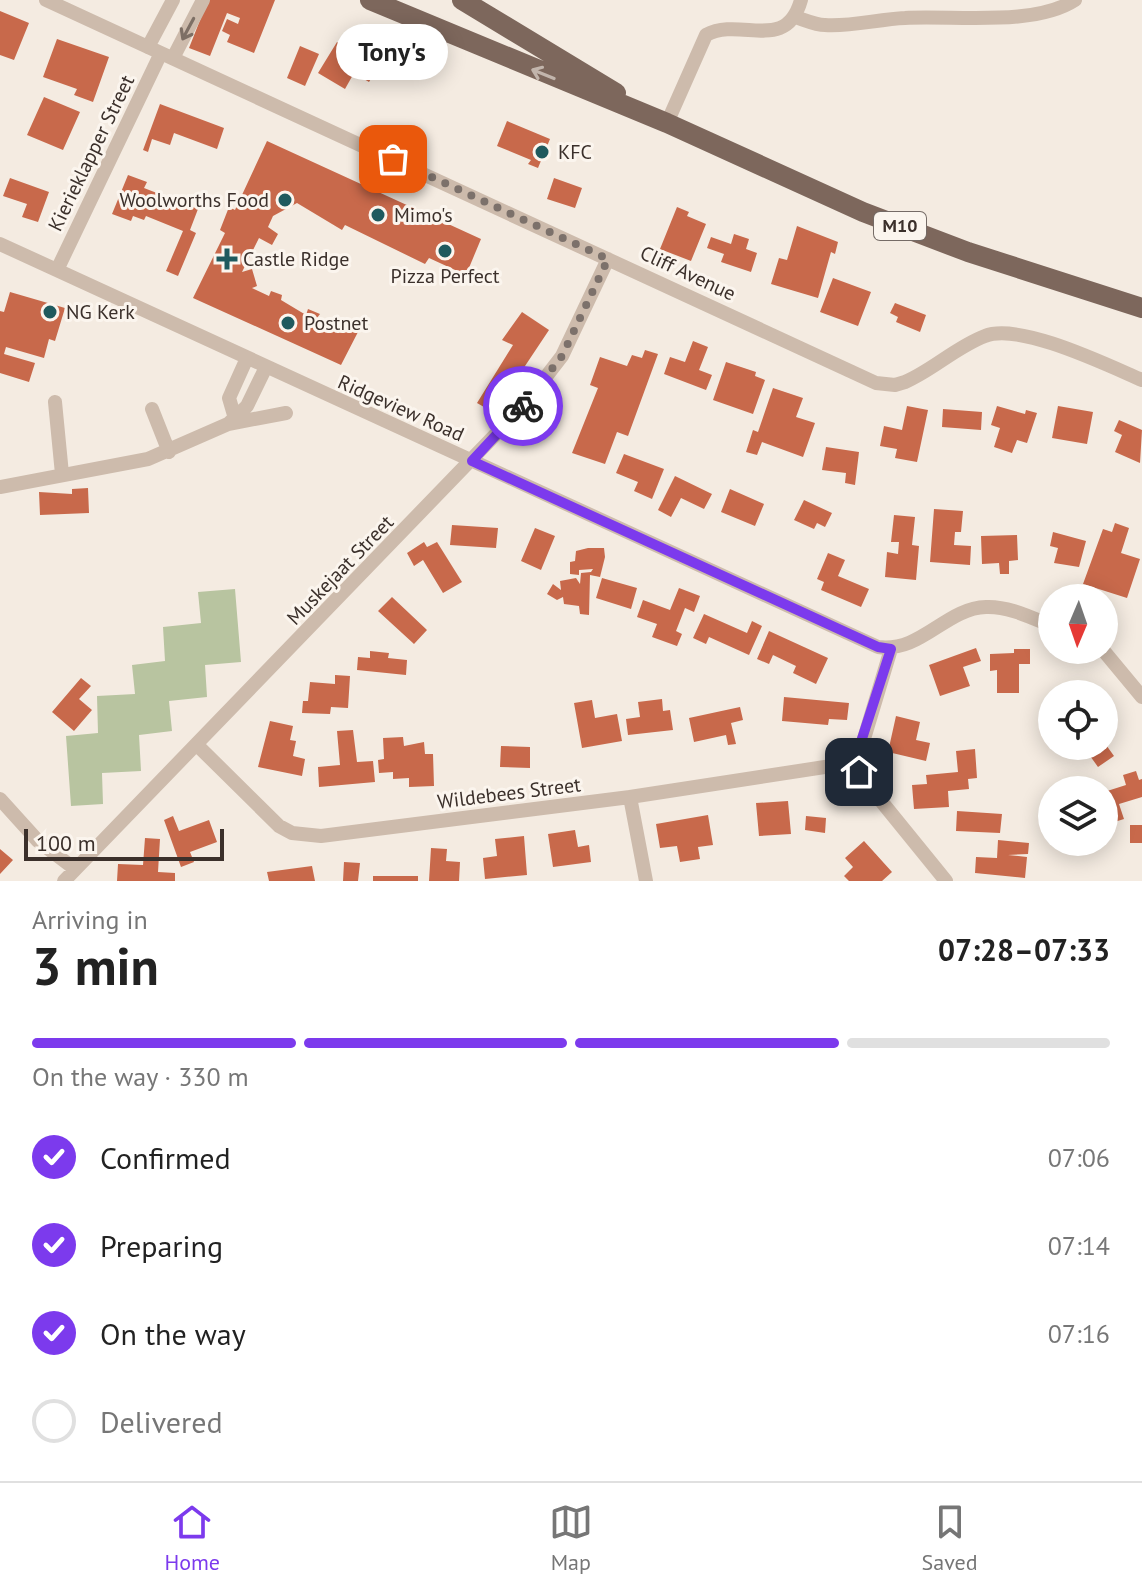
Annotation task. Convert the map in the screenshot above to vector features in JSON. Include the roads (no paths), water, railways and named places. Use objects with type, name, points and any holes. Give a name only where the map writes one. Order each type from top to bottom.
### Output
[{"type":"main road","name":"M10","points":[[370,0],[667,123],[923,235],[1142,308]]},
{"type":"main road","name":"M10","points":[[462,0],[667,123]]},
{"type":"street","name":"Cliff Avenue","points":[[46,0],[884,385],[917,377],[968,344],[1001,332],[1027,336],[1142,380]]},
{"type":"street","name":"Kierieklapper Street","points":[[161,53],[173,0]]},
{"type":"street","name":"Kierieklapper Street","points":[[57,270],[161,53],[203,0]]},
{"type":"street","points":[[667,123],[706,35],[724,28],[774,30],[795,17],[801,0]]},
{"type":"street","points":[[795,17],[833,26],[907,17],[1020,15],[1063,8],[1075,0]]},
{"type":"street","name":"Ridgeview Road","points":[[0,244],[878,647],[891,649]]},
{"type":"street","name":"Muskejaat Street","points":[[64,881],[472,461],[549,375],[608,259]]},
{"type":"street","points":[[231,419],[229,398],[247,358]]},
{"type":"street","points":[[0,487],[127,465],[169,452],[231,419],[247,406],[266,367]]},
{"type":"street","points":[[55,402],[62,474]]},
{"type":"street","points":[[152,409],[169,452]]},
{"type":"street","points":[[231,419],[286,413]]},
{"type":"street","points":[[946,881],[864,780],[857,762],[891,649],[911,644],[983,606],[1009,610],[1038,621]]},
{"type":"street","points":[[1115,664],[1142,697]]},
{"type":"street","name":"Wildebees Street","points":[[198,746],[279,826],[308,835],[341,835],[630,797],[857,762]]},
{"type":"street","points":[[630,797],[646,881]]},
{"type":"street","points":[[0,799],[38,841],[75,869]]},
{"type":"place","name":"KFC","points":[[542,152]]},
{"type":"place","name":"Tony's","points":[[393,159]]},
{"type":"place","name":"Woolworths Food","points":[[285,200]]},
{"type":"place","name":"Mimo's","points":[[378,215]]},
{"type":"place","name":"Pizza Perfect","points":[[445,251]]},
{"type":"place","name":"Castle Ridge","points":[[227,259]]},
{"type":"place","name":"NG Kerk","points":[[50,312]]},
{"type":"place","name":"Postnet","points":[[288,323]]}]
